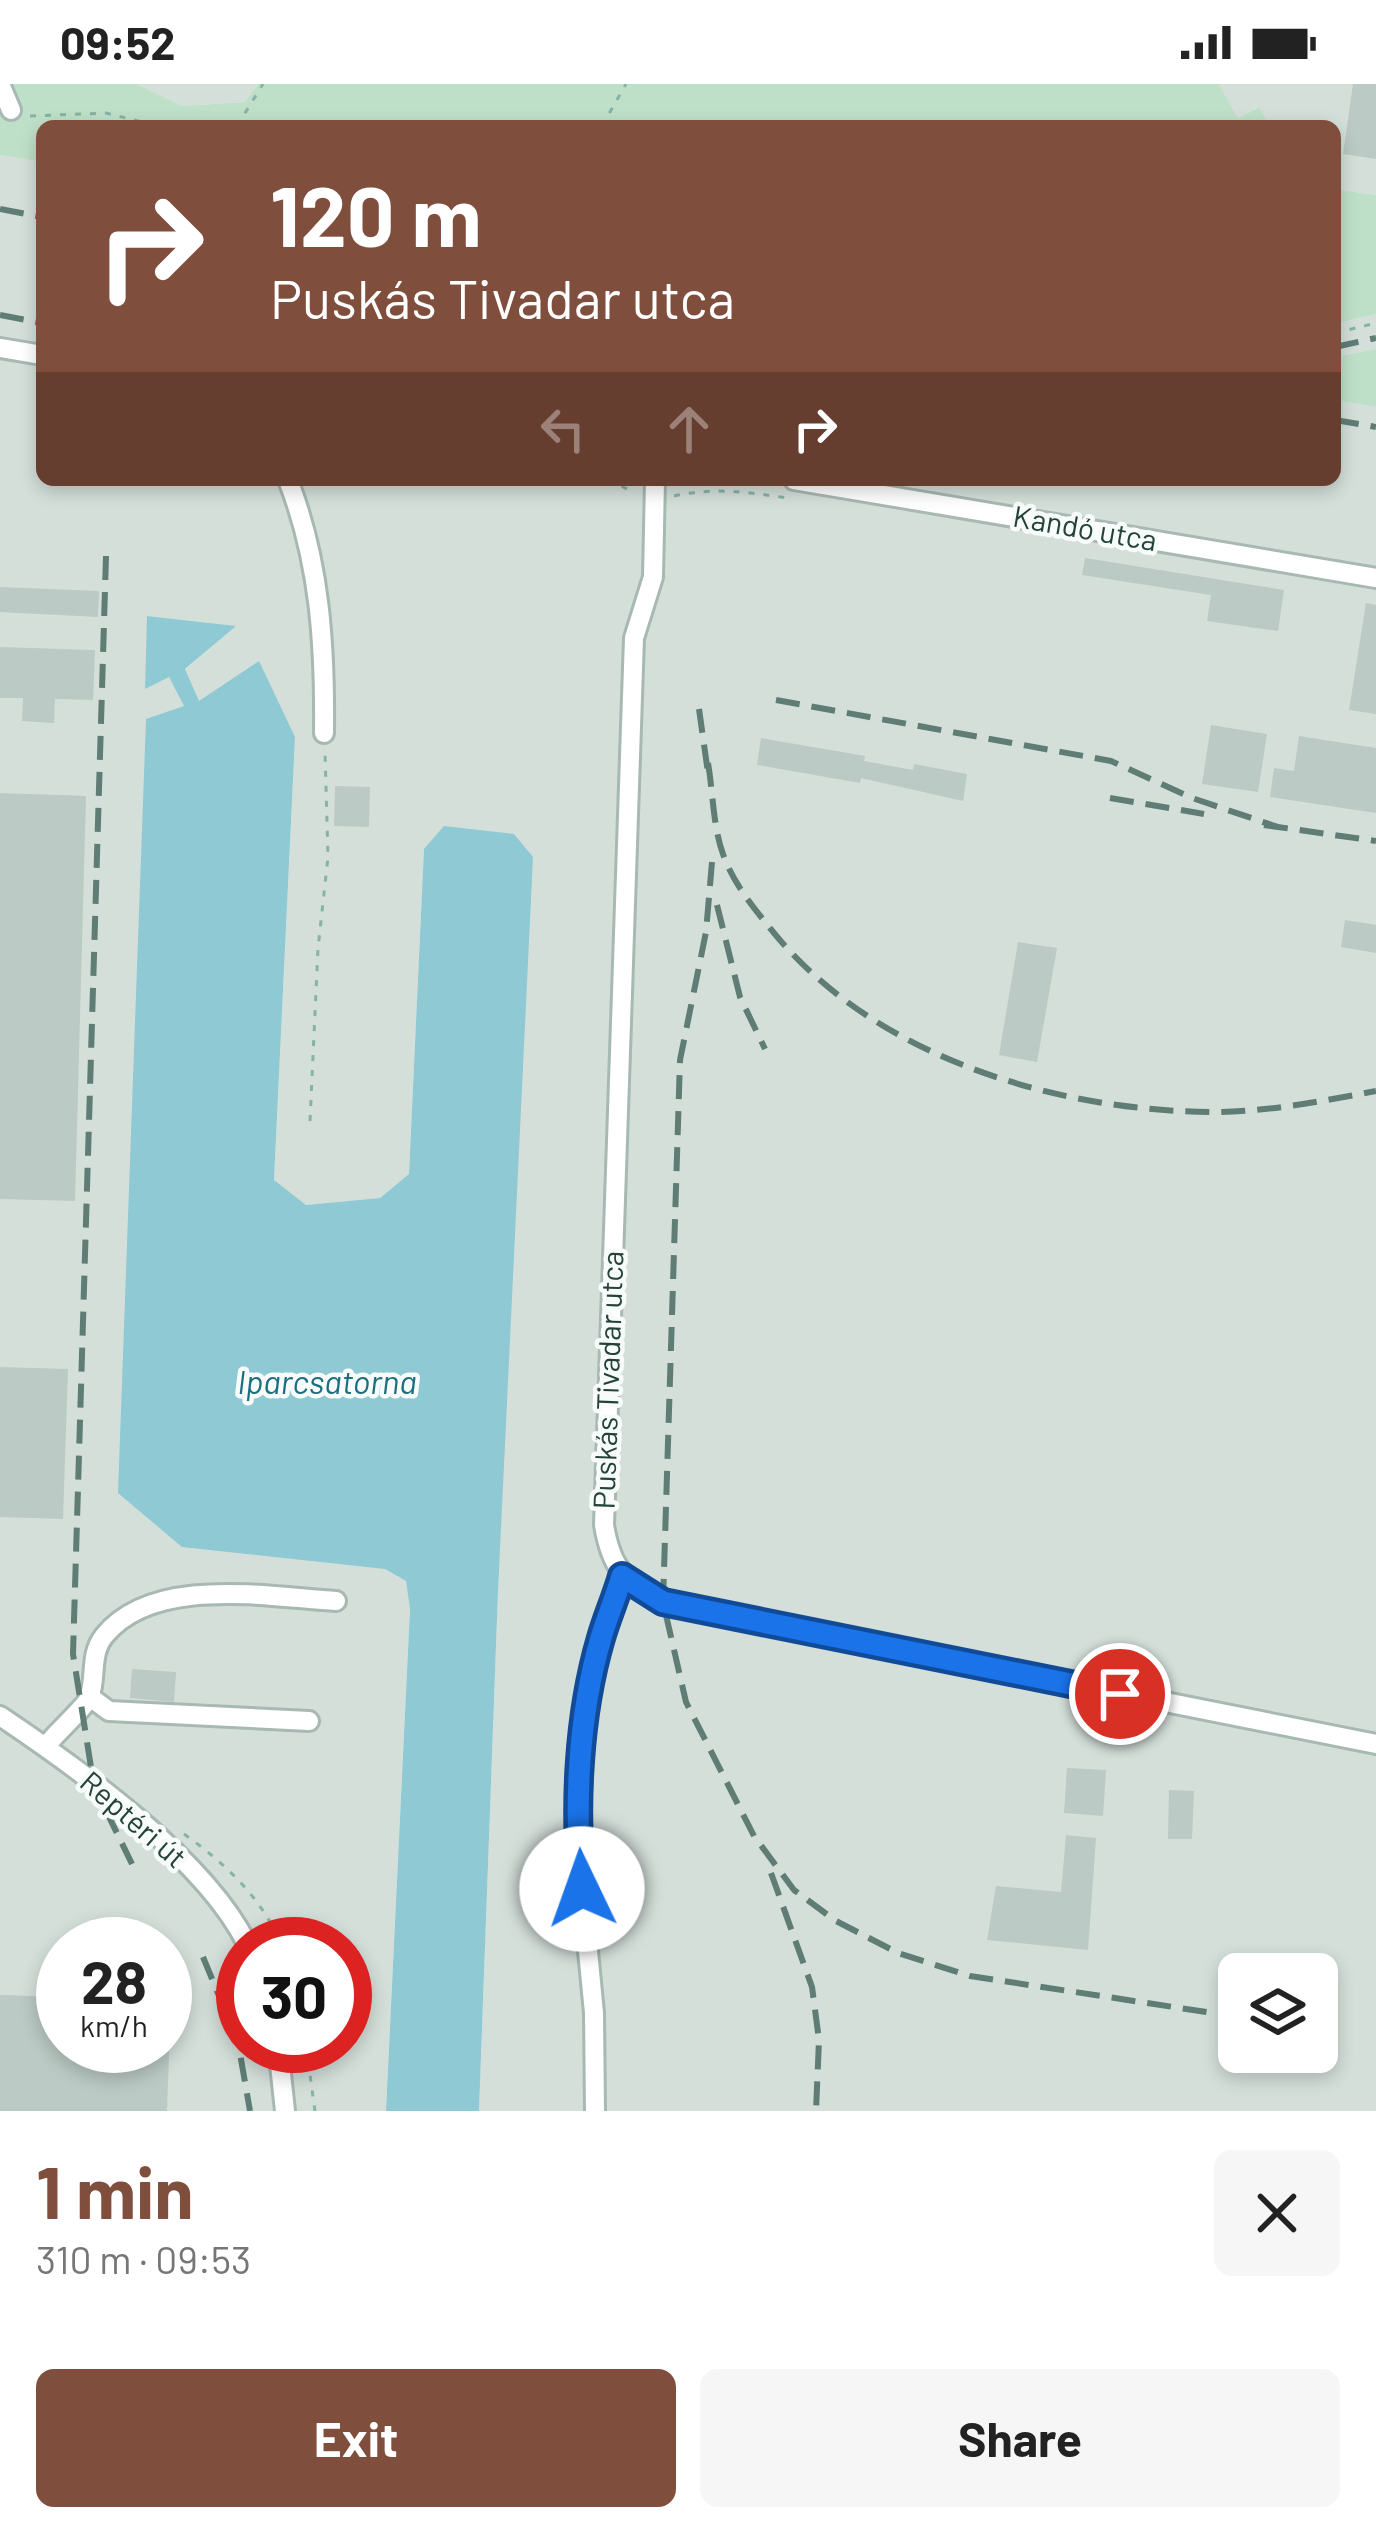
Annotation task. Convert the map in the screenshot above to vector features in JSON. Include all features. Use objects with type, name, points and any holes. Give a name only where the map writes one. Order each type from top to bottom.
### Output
[{"type":"street","points":[[0,84],[11,110]]},
{"type":"street","points":[[0,348],[36,354]]},
{"type":"street","points":[[290,486],[320,604],[324,733]]},
{"type":"street","name":"Puskás Tivadar utca","points":[[622,1576],[610,1558],[604,1525],[634,638],[653,578],[655,486]]},
{"type":"street","name":"Kandó utca","points":[[830,486],[1376,578]]},
{"type":"street","points":[[596,2111],[594,2013],[578,1848],[580,1805],[585,1719],[601,1637],[622,1576],[663,1602],[1376,1744]]},
{"type":"street","points":[[46,1746],[90,1697],[95,1652],[105,1635],[141,1609],[174,1597],[206,1594],[336,1600]]},
{"type":"street","points":[[90,1697],[109,1711],[309,1721]]},
{"type":"street","name":"Reptéri út","points":[[0,1716],[46,1746],[173,1849],[234,1917]]},
{"type":"street","points":[[281,2073],[285,2111]]},
{"type":"path","points":[[241,120],[263,84]]},
{"type":"path","points":[[605,120],[626,84]]},
{"type":"path","points":[[11,110],[31,116],[106,113],[134,120]]},
{"type":"path","points":[[1341,332],[1376,323]]},
{"type":"path","points":[[621,486],[631,491]]},
{"type":"path","points":[[310,1121],[318,948],[328,856],[324,733]]},
{"type":"path","points":[[310,2073],[315,2111]]},
{"type":"shaded area","points":[[137,84],[258,84],[246,102],[182,106]]},
{"type":"shaded area","points":[[1219,84],[1376,84],[1376,195],[1341,190],[1341,120],[1266,120],[1258,107],[1238,118]]},
{"type":"shaded area","points":[[0,155],[36,161],[36,486],[1341,486],[1341,401],[1376,407],[1376,2111],[479,2111],[498,1591],[424,849],[409,1174],[380,1198],[306,1205],[274,1181],[295,737],[217,691],[199,702],[185,670],[235,626],[148,616],[145,687],[169,677],[184,706],[118,1493],[385,1569],[406,1581],[410,1608],[386,2111],[0,2111]]},
{"type":"shaded area","points":[[1376,314],[1376,349],[1341,356],[1341,323]]},
{"type":"green space","points":[[0,84],[137,84],[182,106],[245,102],[258,84],[1219,84],[1238,118],[1259,107],[1266,120],[36,120],[36,161],[0,155]]},
{"type":"green space","points":[[1341,190],[1376,195],[1376,314],[1341,323]]},
{"type":"green space","points":[[1376,349],[1376,407],[1341,401],[1341,356]]},
{"type":"water","name":"Iparcsatorna","points":[[147,616],[236,626],[185,669],[199,701],[259,661],[295,737],[274,1180],[306,1205],[380,1198],[409,1174],[424,849],[444,826],[514,834],[533,857],[479,2111],[386,2111],[410,1609],[406,1581],[385,1569],[182,1547],[118,1493],[146,719],[184,706],[169,677],[145,689]]},
{"type":"building","points":[[1353,84],[1376,84],[1376,159],[1343,154]]},
{"type":"building","points":[[1085,558],[1284,590],[1278,631],[1207,621],[1211,595],[1082,575]]},
{"type":"building","points":[[0,587],[99,591],[98,617],[0,612]]},
{"type":"building","points":[[1366,603],[1376,605],[1376,714],[1349,710]]},
{"type":"building","points":[[0,647],[95,650],[93,700],[55,699],[54,723],[22,721],[23,698],[0,698]]},
{"type":"building","points":[[1211,725],[1267,734],[1258,792],[1202,784]]},
{"type":"building","points":[[1299,736],[1376,748],[1376,813],[1270,797],[1274,768],[1294,771]]},
{"type":"building","points":[[761,738],[865,756],[864,761],[913,770],[914,764],[967,774],[963,801],[861,778],[860,783],[757,765]]},
{"type":"building","points":[[335,786],[370,787],[369,827],[334,826]]},
{"type":"building","points":[[0,793],[86,796],[75,1201],[0,1199]]},
{"type":"building","points":[[1345,920],[1376,925],[1376,953],[1341,947]]},
{"type":"building","points":[[1018,942],[1057,948],[1037,1062],[999,1055]]},
{"type":"building","points":[[0,1367],[68,1369],[63,1519],[0,1517]]},
{"type":"building","points":[[132,1669],[176,1672],[174,1702],[130,1698]]},
{"type":"building","points":[[1067,1768],[1106,1770],[1103,1816],[1064,1813]]},
{"type":"building","points":[[1169,1790],[1194,1791],[1192,1839],[1168,1839]]},
{"type":"building","points":[[1066,1835],[1096,1838],[1088,1950],[987,1940],[996,1886],[1061,1892]]},
{"type":"building","points":[[0,1995],[36,1996],[36,2073],[168,2073],[167,2111],[0,2111]]},
{"type":"railway","points":[[0,209],[36,216]]},
{"type":"railway","points":[[0,315],[36,322]]},
{"type":"railway","points":[[1341,346],[1376,338]]},
{"type":"railway","points":[[1341,421],[1376,427]]},
{"type":"railway","points":[[106,556],[73,1654],[94,1786],[132,1864]]},
{"type":"railway","points":[[776,700],[1111,761],[1192,798],[1278,827]]},
{"type":"railway","points":[[699,709],[709,780]]},
{"type":"railway","points":[[708,763],[720,844],[747,899],[808,969],[856,1008],[909,1041],[1027,1087],[1152,1109],[1254,1110],[1376,1091]]},
{"type":"railway","points":[[1110,798],[1204,814]]},
{"type":"railway","points":[[1264,825],[1376,841]]},
{"type":"railway","points":[[712,862],[706,932],[680,1060],[663,1602],[686,1702],[754,1836],[794,1890],[836,1921],[898,1953],[970,1976],[1218,2014]]},
{"type":"railway","points":[[717,905],[740,997],[765,1049]]},
{"type":"railway","points":[[771,1873],[812,1987],[819,2040],[816,2111]]},
{"type":"railway","points":[[203,1957],[238,2042],[250,2111]]},
{"type":"route","points":[[582,1889],[578,1848],[585,1719],[601,1637],[622,1576],[663,1602],[1120,1694]]}]
